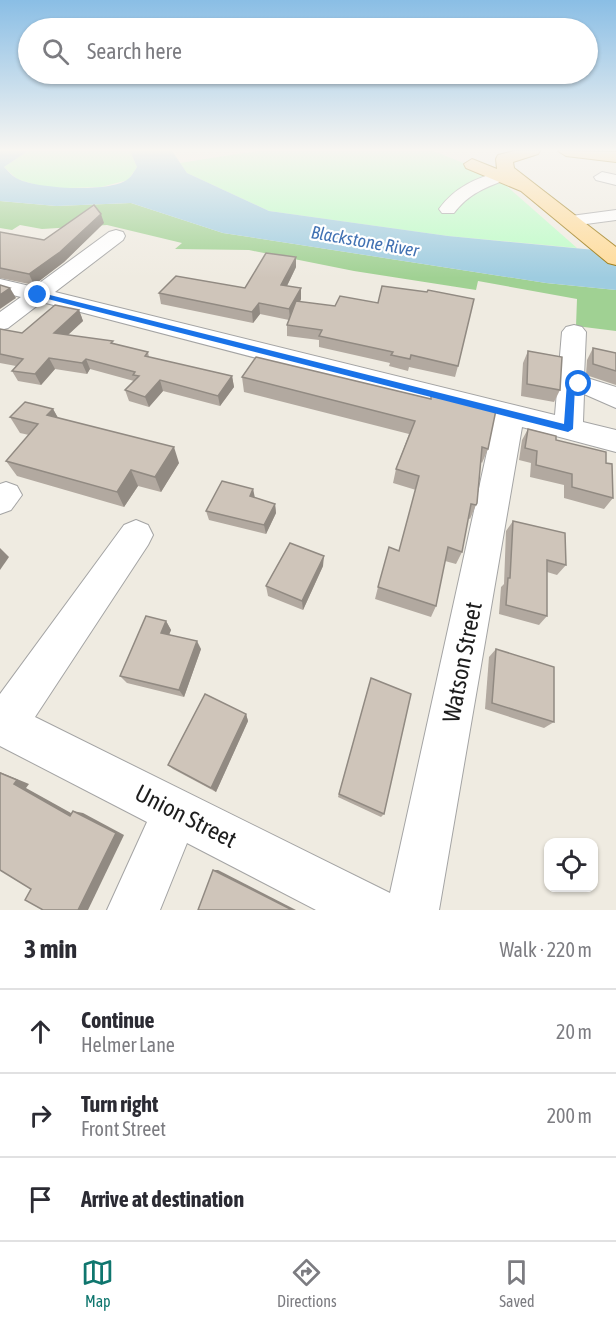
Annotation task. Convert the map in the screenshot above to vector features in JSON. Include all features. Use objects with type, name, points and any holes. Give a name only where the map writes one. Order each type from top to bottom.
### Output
[{"type":"main road","points":[[537,193],[616,258]]},
{"type":"street","points":[[448,209],[462,193]]},
{"type":"street","points":[[571,221],[615,216]]},
{"type":"street","points":[[0,323],[116,236]]},
{"type":"street","points":[[0,285],[616,441]]},
{"type":"street","points":[[568,429],[574,332]]},
{"type":"street","points":[[571,382],[600,390],[616,399]]},
{"type":"street","name":"Watson Street","points":[[414,910],[510,413]]},
{"type":"street","points":[[2,724],[136,535]]},
{"type":"street","name":"Union Street","points":[[2,724],[371,910]]},
{"type":"street","points":[[133,910],[177,811]]},
{"type":"green space","points":[[231,193],[515,193],[577,248],[448,236],[269,211]]},
{"type":"green space","points":[[0,201],[56,206],[131,203],[223,233],[546,283],[616,290],[616,331],[576,326],[577,299],[478,281],[476,290],[354,271],[249,250],[175,249],[182,243],[107,225],[42,229],[20,225],[12,230],[0,228]]},
{"type":"water","name":"Blackstone River","points":[[0,193],[231,193],[269,211],[448,236],[616,252],[616,290],[546,283],[223,233],[131,203],[56,206],[0,201]]},
{"type":"building","points":[[94,205],[101,214],[60,252],[29,274],[0,268],[0,232],[44,240]]},
{"type":"building","points":[[266,253],[296,257],[281,285],[301,288],[289,309],[259,303],[252,312],[159,293],[176,276],[245,288]]},
{"type":"building","points":[[0,285],[10,288],[0,295]]},
{"type":"building","points":[[382,286],[427,292],[428,290],[474,299],[458,366],[411,355],[410,359],[391,355],[393,352],[319,336],[322,330],[287,325],[296,301],[335,306],[340,296],[378,303]]},
{"type":"building","points":[[55,305],[79,310],[54,333],[113,341],[111,343],[148,352],[145,356],[232,376],[218,396],[160,380],[145,397],[125,390],[139,376],[133,375],[135,372],[86,359],[82,363],[49,358],[35,374],[12,371],[23,359],[0,354],[0,329],[22,333]]},
{"type":"building","points":[[593,348],[616,353],[616,371],[593,364]]},
{"type":"building","points":[[528,351],[562,357],[560,390],[527,384]]},
{"type":"building","points":[[256,357],[431,399],[431,396],[496,410],[488,449],[482,447],[477,503],[476,505],[471,504],[462,552],[448,547],[436,606],[378,587],[389,547],[399,551],[419,476],[396,469],[415,421],[242,377]]},
{"type":"building","points":[[25,402],[53,409],[47,415],[174,447],[155,477],[131,470],[117,492],[6,461],[38,424],[10,417]]},
{"type":"building","points":[[528,429],[556,436],[556,440],[606,452],[606,463],[612,464],[613,498],[572,487],[572,474],[536,465],[537,451],[525,448]]},
{"type":"building","points":[[222,481],[253,489],[250,496],[275,504],[264,525],[206,511]]},
{"type":"building","points":[[513,521],[565,533],[566,565],[547,560],[547,616],[506,605]]},
{"type":"building","points":[[290,543],[324,556],[302,601],[266,586]]},
{"type":"building","points":[[146,616],[166,621],[161,633],[197,641],[179,690],[120,676]]},
{"type":"building","points":[[496,649],[554,667],[554,722],[492,703]]},
{"type":"building","points":[[371,678],[411,694],[384,814],[339,794]]},
{"type":"building","points":[[205,694],[246,714],[211,788],[168,765]]},
{"type":"building","points":[[0,773],[17,780],[14,784],[70,816],[73,811],[116,833],[78,910],[43,910],[25,900],[31,889],[0,870]]},
{"type":"building","points":[[213,870],[292,910],[198,910]]},
{"type":"route","points":[[38,295],[568,429],[571,382],[579,384]]}]
